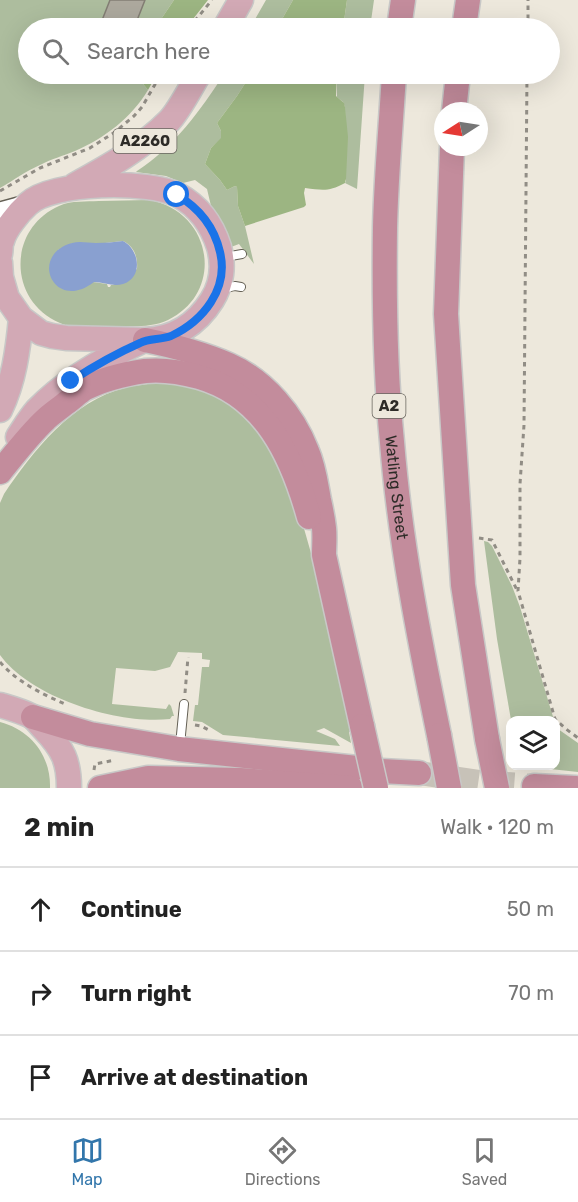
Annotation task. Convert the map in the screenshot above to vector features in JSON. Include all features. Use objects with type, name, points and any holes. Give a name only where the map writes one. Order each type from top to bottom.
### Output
[{"type":"highway","points":[[400,18],[403,0]]},
{"type":"highway","points":[[465,18],[468,0]]},
{"type":"highway","name":"Watling Street","points":[[393,84],[385,226],[389,404],[395,476],[405,550],[449,788]]},
{"type":"highway","points":[[455,102],[458,84]]},
{"type":"highway","points":[[453,156],[446,314],[463,585],[497,788]]},
{"type":"highway","points":[[145,340],[199,353],[230,366],[255,381],[286,412],[302,438],[314,470],[324,528],[324,555],[362,726],[379,780],[419,773]]},
{"type":"highway","points":[[0,472],[45,420],[84,389],[129,373],[157,370],[184,373],[229,389],[248,402],[262,417],[282,446],[291,465],[302,493],[315,539],[324,555]]},
{"type":"highway","points":[[33,717],[90,734],[354,778]]},
{"type":"highway","points":[[100,788],[147,778],[240,780],[354,778]]},
{"type":"highway","points":[[534,786],[576,788]]},
{"type":"main road","points":[[231,18],[241,0]]},
{"type":"main road","name":"A2260","points":[[70,188],[137,148],[170,120],[193,84]]},
{"type":"main road","points":[[0,254],[2,241],[8,228],[29,203],[44,195],[70,188],[122,185],[166,190],[190,203],[205,219],[216,239],[232,256],[221,275],[230,288],[189,325],[166,337],[145,340],[66,338],[41,333],[21,318],[3,296],[0,262]]},
{"type":"main road","points":[[0,410],[12,377],[19,344],[21,318]]},
{"type":"main road","points":[[0,472],[16,440],[37,411],[71,381],[112,355],[145,340]]},
{"type":"main road","points":[[0,705],[33,717],[58,744],[69,773],[69,788]]},
{"type":"street","points":[[0,210],[29,203]]},
{"type":"lane","points":[[179,749],[184,704]]},
{"type":"path","points":[[197,18],[212,0]]},
{"type":"path","points":[[528,0],[528,18]]},
{"type":"path","points":[[0,191],[40,168],[90,148],[115,132],[142,107],[155,84]]},
{"type":"path","points":[[518,591],[520,484],[524,425],[527,84]]},
{"type":"path","points":[[460,535],[492,540],[518,591],[555,719],[578,738]]},
{"type":"path","points":[[184,704],[189,657]]},
{"type":"path","points":[[0,662],[25,683],[72,706]]},
{"type":"green space","points":[[0,0],[174,0],[162,18],[18,18],[18,84],[143,84],[148,90],[134,110],[107,133],[86,146],[35,167],[0,188]]},
{"type":"green space","points":[[174,0],[208,0],[194,18],[162,18]]},
{"type":"green space","points":[[266,0],[293,0],[283,18],[256,18]]},
{"type":"green space","points":[[293,0],[347,0],[344,18],[283,18]]},
{"type":"green space","points":[[347,0],[374,0],[371,18],[344,18]]},
{"type":"green space","points":[[143,84],[151,84],[148,90]]},
{"type":"green space","points":[[217,84],[245,84],[217,123],[221,131],[221,139],[211,148],[205,164],[227,190],[237,187],[238,206],[254,264],[239,244],[231,247],[222,222],[211,206],[207,189],[195,180],[183,183],[166,176],[136,172],[175,139]]},
{"type":"green space","points":[[245,84],[337,84],[336,96],[345,107],[348,137],[345,183],[325,190],[305,188],[306,205],[304,207],[245,226],[238,206],[237,187],[227,190],[205,164],[211,148],[221,138],[221,131],[217,123]]},
{"type":"green space","points":[[337,84],[364,84],[357,189],[345,183],[345,107],[337,97]]},
{"type":"green space","points":[[149,200],[170,207],[187,219],[198,235],[204,254],[204,273],[198,291],[186,307],[168,320],[141,326],[73,327],[60,323],[43,313],[31,299],[23,282],[20,265],[23,247],[30,231],[42,217],[59,206],[69,203]],"holes":[[[123,241],[134,252],[137,269],[110,287],[107,284],[93,282],[58,250],[73,243]]]},
{"type":"green space","points":[[153,383],[187,387],[220,398],[250,422],[275,453],[290,484],[310,550],[329,627],[351,731],[349,732],[351,743],[324,728],[316,731],[335,739],[340,746],[223,735],[202,722],[193,721],[195,705],[198,705],[202,667],[209,667],[210,660],[202,659],[202,653],[178,652],[170,667],[155,671],[116,668],[112,704],[166,709],[169,704],[171,706],[174,716],[170,719],[149,720],[102,713],[54,696],[32,684],[0,655],[0,503],[4,494],[27,461],[71,416],[106,394],[128,387]]},
{"type":"green space","points":[[484,541],[492,546],[512,586],[553,716],[510,716]]},
{"type":"green space","points":[[0,722],[21,731],[37,746],[47,765],[50,788],[0,788]]},
{"type":"green space","points":[[560,730],[578,743],[578,772],[560,770]]},
{"type":"water","points":[[123,241],[133,250],[137,263],[134,275],[123,284],[94,282],[80,290],[68,291],[51,279],[49,269],[51,259],[59,249],[75,242]]},
{"type":"building","points":[[110,0],[145,0],[138,18],[103,18]]},
{"type":"tunnel","points":[[419,773],[480,782],[534,786]]},
{"type":"route","points":[[71,381],[112,355],[145,340],[157,340],[185,328],[203,313],[214,298],[219,287],[222,268],[216,239],[201,213],[177,195]]}]
